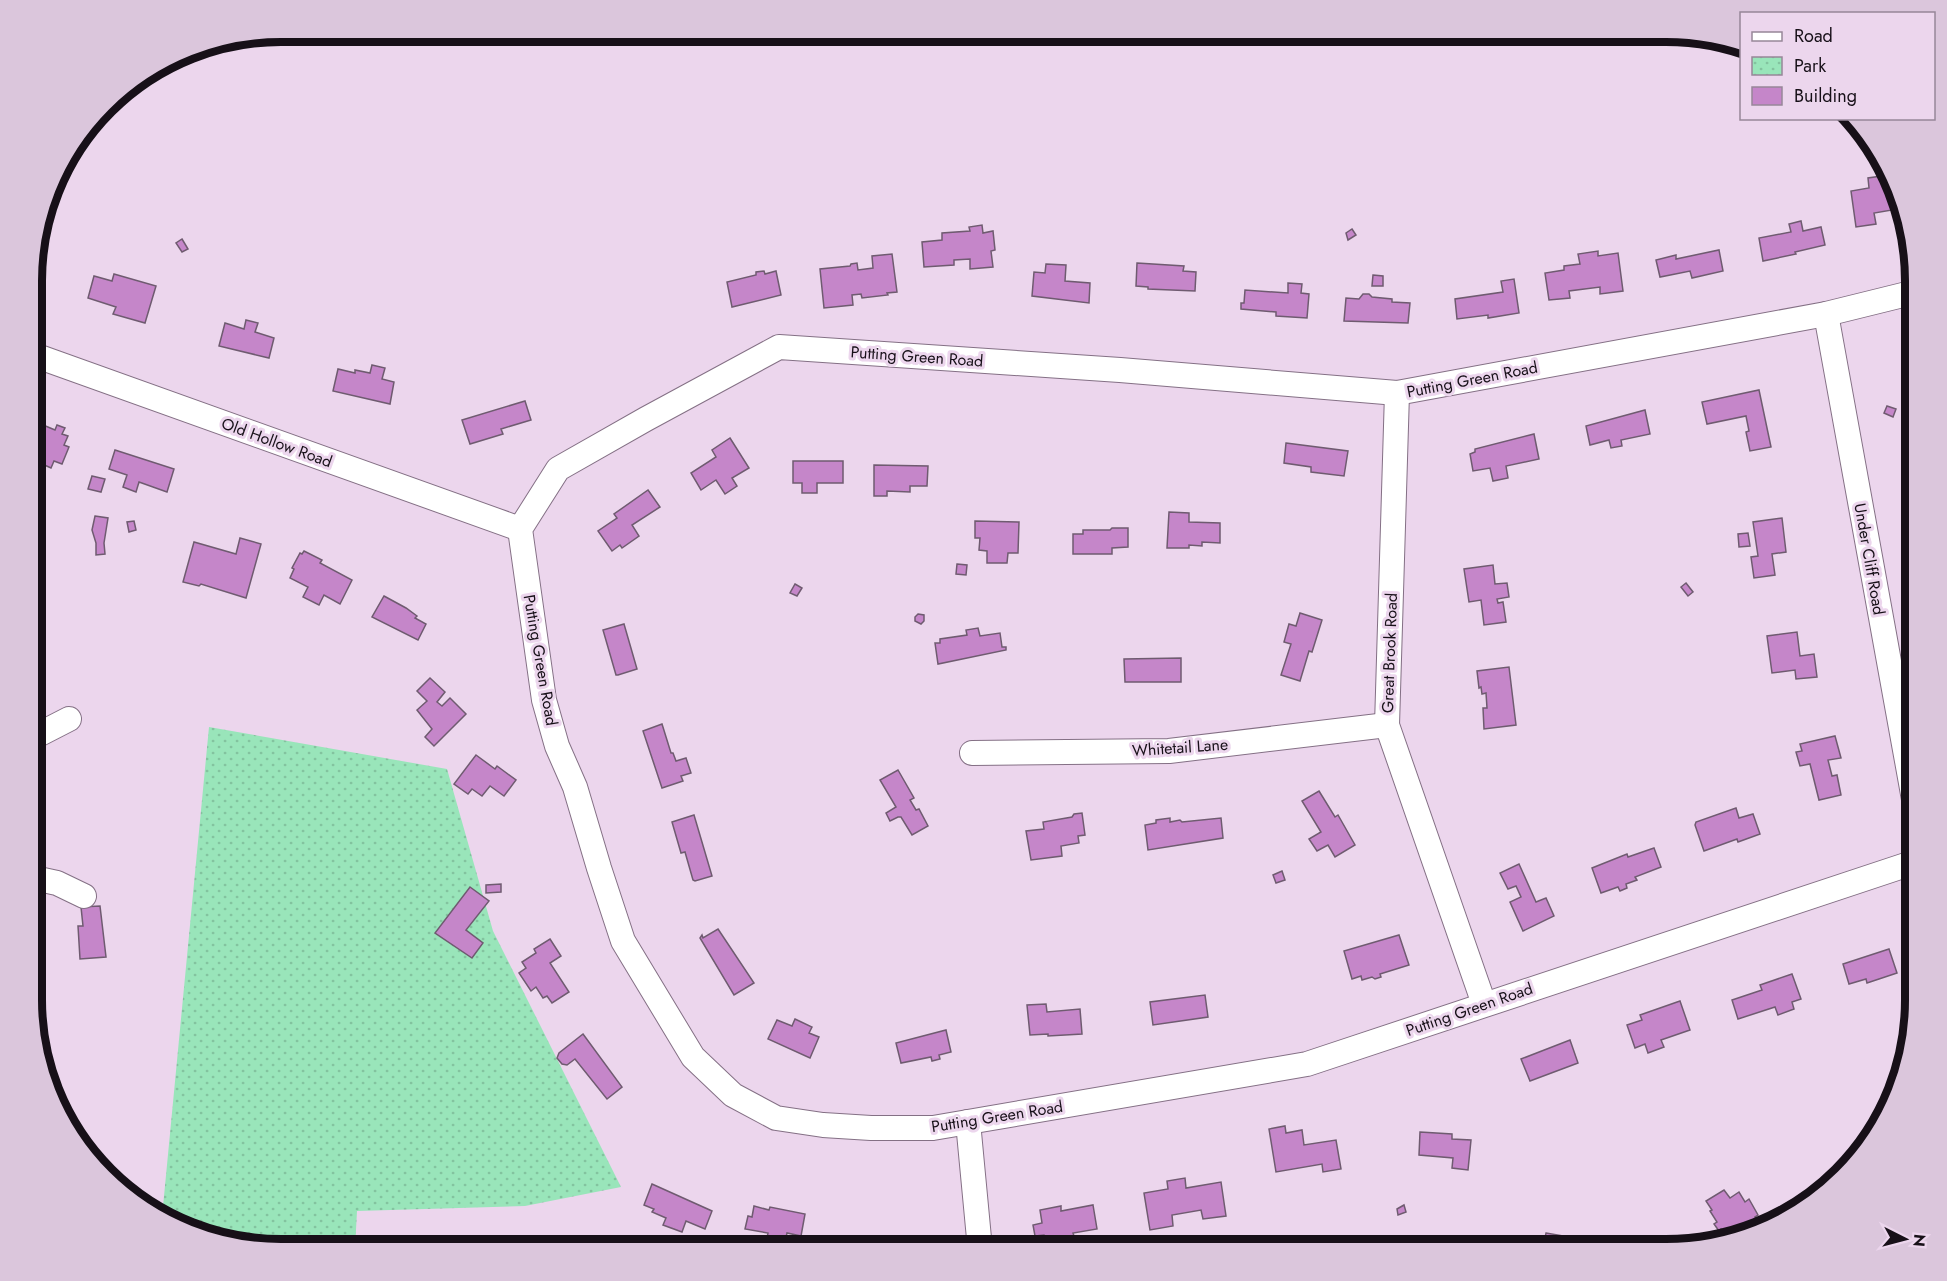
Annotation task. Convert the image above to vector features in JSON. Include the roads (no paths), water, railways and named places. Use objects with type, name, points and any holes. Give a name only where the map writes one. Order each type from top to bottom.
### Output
[{"type":"street","name":"Putting Green Road","points":[[1905,294],[1826,314],[1397,393],[1112,369],[779,347],[646,418],[558,469],[520,529],[544,700],[557,746],[575,787],[623,941],[693,1057],[733,1095],[776,1118],[823,1125],[933,1128],[1307,1064],[1905,865]]},
{"type":"street","name":"Under Cliff Road","points":[[1826,314],[1905,750]]},
{"type":"street","name":"Old Hollow Road","points":[[42,358],[520,529]]},
{"type":"street","name":"Great Brook Road","points":[[1397,393],[1387,725],[1484,1004]]},
{"type":"street","points":[[42,733],[69,719]]},
{"type":"street","name":"Whitetail Lane","points":[[972,753],[1169,751],[1387,725]]},
{"type":"street","points":[[42,880],[57,883],[84,896]]},
{"type":"street","points":[[968,1122],[979,1239]]}]
